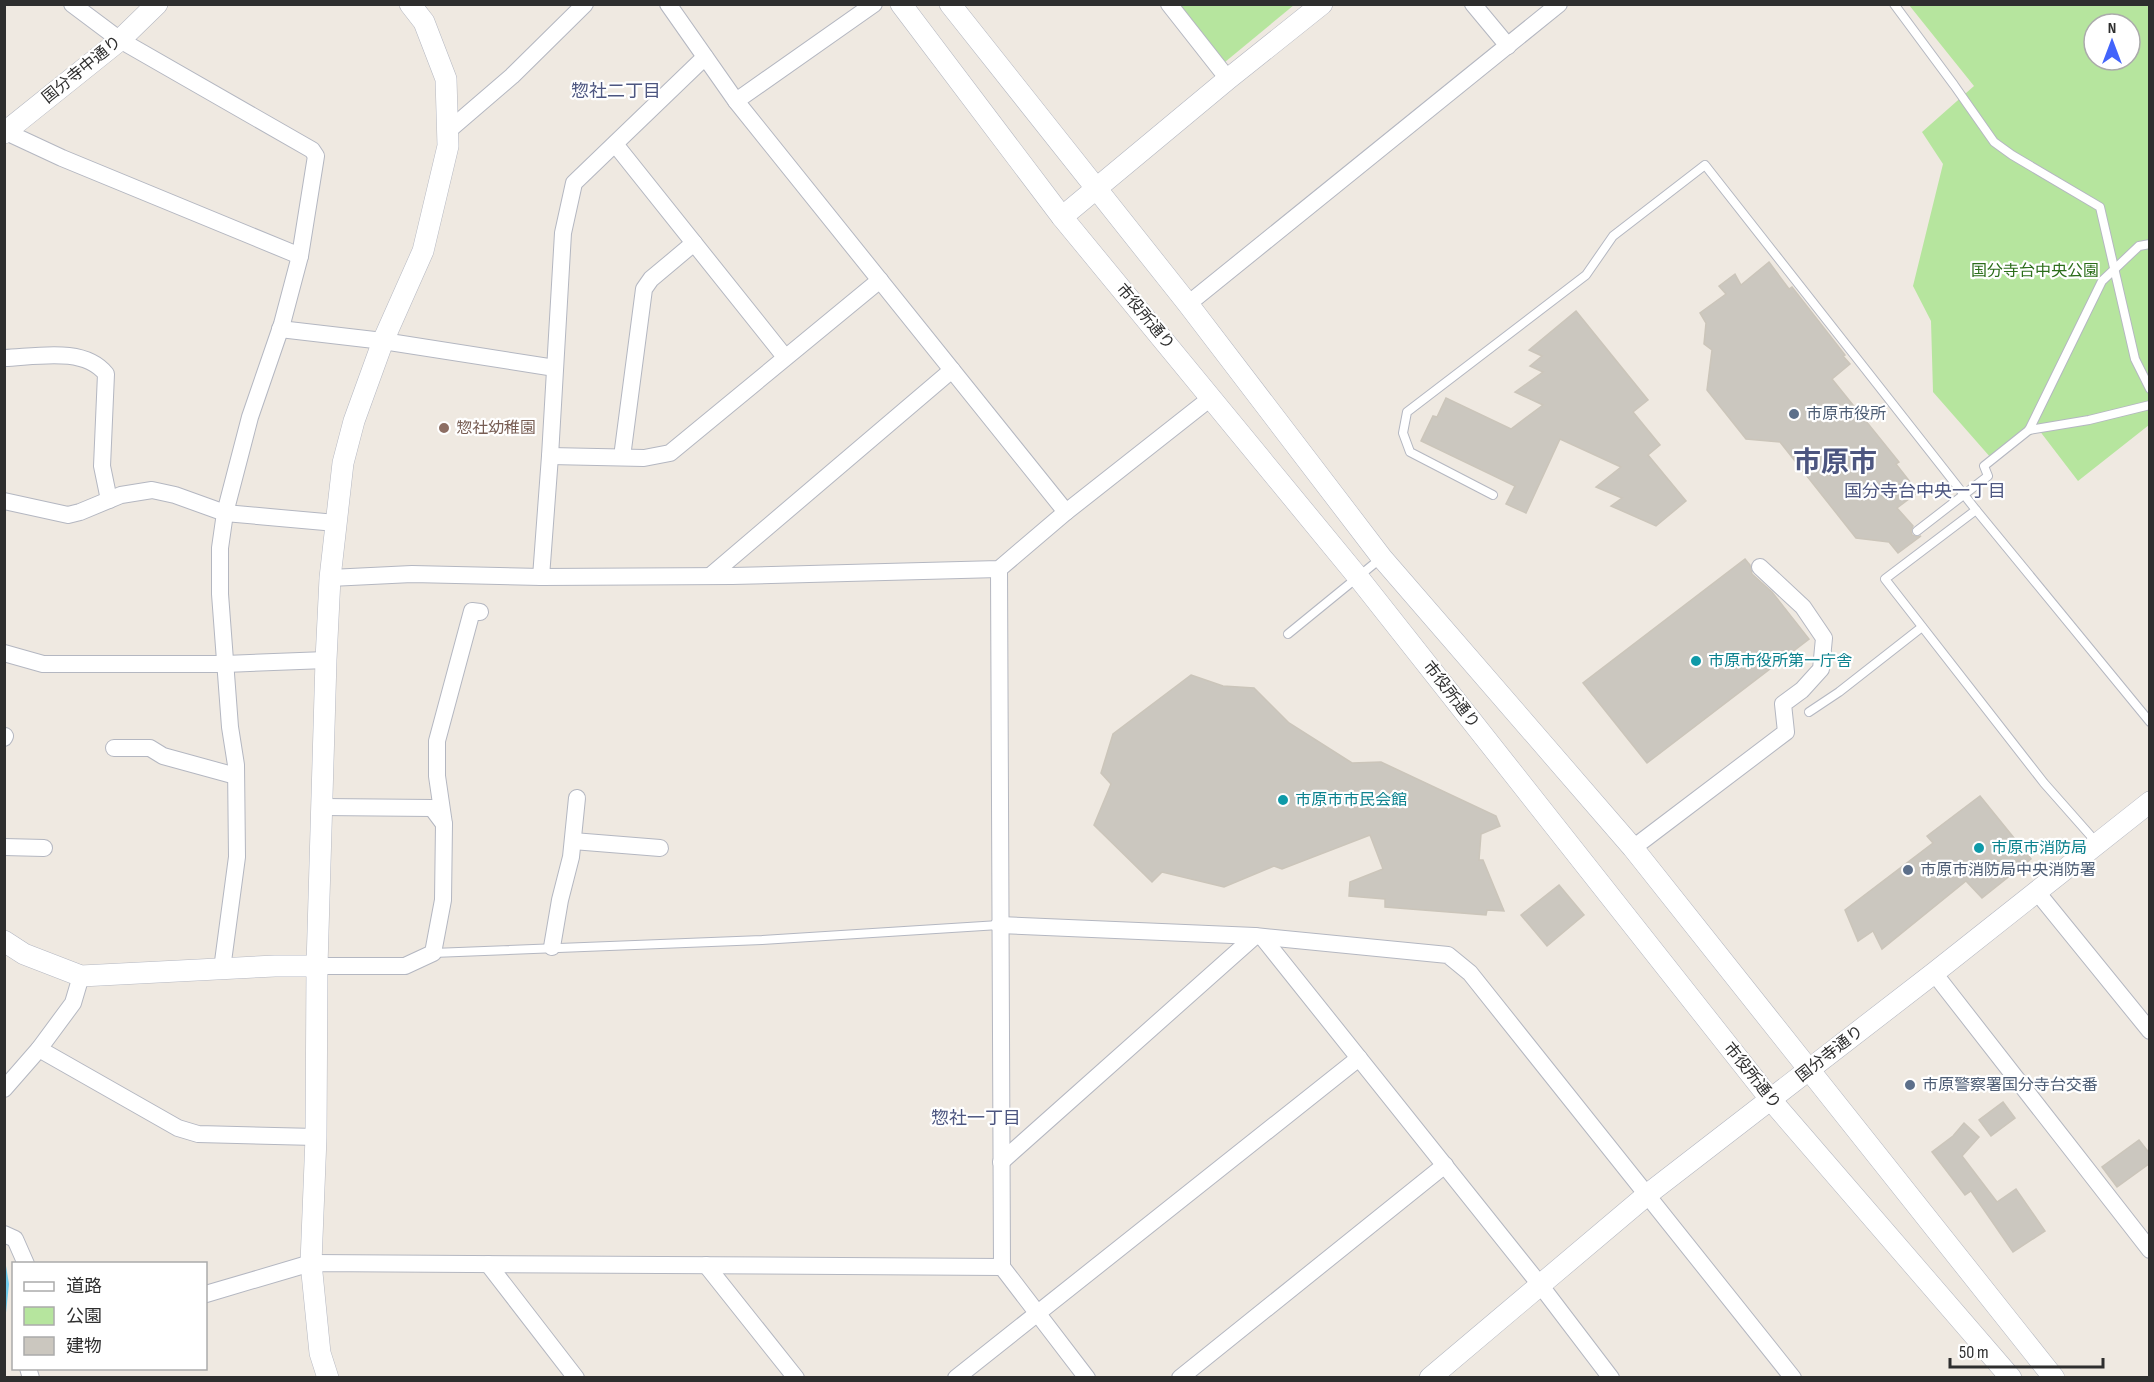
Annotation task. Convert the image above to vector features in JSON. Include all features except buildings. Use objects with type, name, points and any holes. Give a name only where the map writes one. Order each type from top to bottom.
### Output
[{"type":"street","points":[[72,4],[120,40],[312,150],[317,161],[300,256],[280,329],[250,417],[225,513],[220,548],[220,594],[236,776],[237,857],[222,969]]},
{"type":"street","name":"国分寺中通り","points":[[5,132],[120,40],[157,4]]},
{"type":"street","points":[[328,1377],[320,1353],[311,1263],[330,578],[343,464],[354,421],[383,341],[423,251],[448,146],[446,79],[424,22],[410,4]]},
{"type":"street","points":[[448,131],[512,76],[585,4]]},
{"type":"street","points":[[668,4],[736,101],[1066,512]]},
{"type":"street","points":[[736,101],[874,4]]},
{"type":"street","name":"市役所通り","points":[[901,4],[1062,217],[1358,577],[1771,1100],[2011,1377]]},
{"type":"street","points":[[950,4],[1188,304],[1382,558],[1634,848],[2054,1377]]},
{"type":"street","points":[[1169,4],[1228,79]]},
{"type":"street","points":[[1062,217],[1322,4]]},
{"type":"street","points":[[1473,4],[1508,46]]},
{"type":"street","points":[[1188,304],[1559,4]]},
{"type":"street","points":[[541,577],[563,233],[574,183],[705,57]]},
{"type":"street","points":[[5,132],[62,158],[300,256]]},
{"type":"street","points":[[615,144],[785,357]]},
{"type":"street","points":[[622,457],[644,289],[651,279],[694,243]]},
{"type":"street","points":[[550,456],[644,458],[670,453],[880,280]]},
{"type":"street","points":[[280,329],[383,341],[555,368]]},
{"type":"street","points":[[4,358],[74,355],[93,362],[105,374],[102,466],[109,500]]},
{"type":"street","points":[[710,576],[952,370]]},
{"type":"street","points":[[330,578],[412,574],[541,577],[710,576],[999,569],[1066,512],[1212,397]]},
{"type":"street","points":[[4,501],[68,515],[121,495],[152,490],[175,495],[225,513],[336,522]]},
{"type":"street","points":[[1634,848],[1786,732],[1783,704],[1802,690],[1821,669],[1824,638],[1803,607],[1760,567]]},
{"type":"street","points":[[999,569],[1002,1267],[1087,1377]]},
{"type":"street","points":[[4,941],[24,954],[81,976],[275,966],[405,966],[434,953],[443,900],[444,824],[437,776],[437,741],[472,611],[480,612]]},
{"type":"street","points":[[4,653],[43,664],[225,664],[326,660]]},
{"type":"street","points":[[114,748],[150,748],[163,756],[236,776]]},
{"type":"street","points":[[552,947],[560,900],[571,857],[577,798]]},
{"type":"street","name":"国分寺通り","points":[[1430,1377],[1648,1194],[1934,973],[2150,802]]},
{"type":"street","points":[[322,807],[432,808],[444,824]]},
{"type":"street","points":[[573,842],[660,848]]},
{"type":"street","points":[[4,847],[44,848]]},
{"type":"street","points":[[2037,892],[2150,1031]]},
{"type":"street","points":[[999,925],[1259,937],[1448,955],[1470,973],[1793,1377]]},
{"type":"street","points":[[1259,937],[1359,1058],[1611,1377]]},
{"type":"street","points":[[1001,1162],[1259,937]]},
{"type":"street","points":[[1934,973],[2150,1250]]},
{"type":"street","points":[[4,1089],[39,1049],[73,1003],[81,976]]},
{"type":"street","points":[[39,1049],[178,1128],[198,1134],[316,1137]]},
{"type":"street","points":[[956,1377],[1359,1058]]},
{"type":"street","points":[[1180,1377],[1444,1166]]},
{"type":"street","points":[[4,1234],[15,1239],[26,1262]]},
{"type":"street","points":[[207,1294],[311,1263],[1002,1267]]},
{"type":"street","points":[[488,1264],[576,1377]]},
{"type":"street","points":[[706,1265],[796,1377]]},
{"type":"lane","points":[[1894,4],[1994,142],[2100,207],[2134,359],[2147,377],[2150,389]]},
{"type":"lane","points":[[1493,495],[1410,452],[1403,433],[1407,412],[1586,275],[1613,237],[1705,165],[1976,510],[2150,722]]},
{"type":"lane","points":[[1917,531],[1988,476],[1984,466],[2029,430],[2102,281],[2139,246],[2150,244]]},
{"type":"lane","points":[[2029,430],[2089,420],[2150,405]]},
{"type":"lane","points":[[1976,510],[1885,579],[2044,783],[2098,844]]},
{"type":"lane","points":[[1288,634],[1382,558]]},
{"type":"lane","points":[[1809,712],[1839,692],[1922,627]]},
{"type":"lane","points":[[434,953],[762,940],[999,925]]},
{"type":"green space","points":[[1178,5],[1294,5],[1225,62]]},
{"type":"green space","name":"国分寺台中央公園","points":[[1909,5],[2149,5],[2149,425],[2078,481],[2039,430],[1991,458],[1933,392],[1931,321],[1913,286],[1943,164],[1922,132],[1974,86]]},
{"type":"water","points":[[5,1260],[9,1284],[5,1322]]},
{"type":"place","name":"市原市役所","points":[[1794,414]]},
{"type":"place","name":"惣社幼稚園","points":[[444,428]]},
{"type":"place","name":"市原市役所第一庁舎","points":[[1696,661]]},
{"type":"place","name":"市原市市民会館","points":[[1283,800]]},
{"type":"place","name":"市原市消防局","points":[[1979,848]]},
{"type":"place","name":"市原市消防局中央消防署","points":[[1908,870]]},
{"type":"place","name":"市原警察署国分寺台交番","points":[[1910,1085]]},
{"type":"district","name":"惣社二丁目","points":[[616,91]]},
{"type":"district","name":"市原市","points":[[1835,462]]},
{"type":"district","name":"国分寺台中央一丁目","points":[[1925,491]]},
{"type":"district","name":"惣社一丁目","points":[[976,1118]]}]
